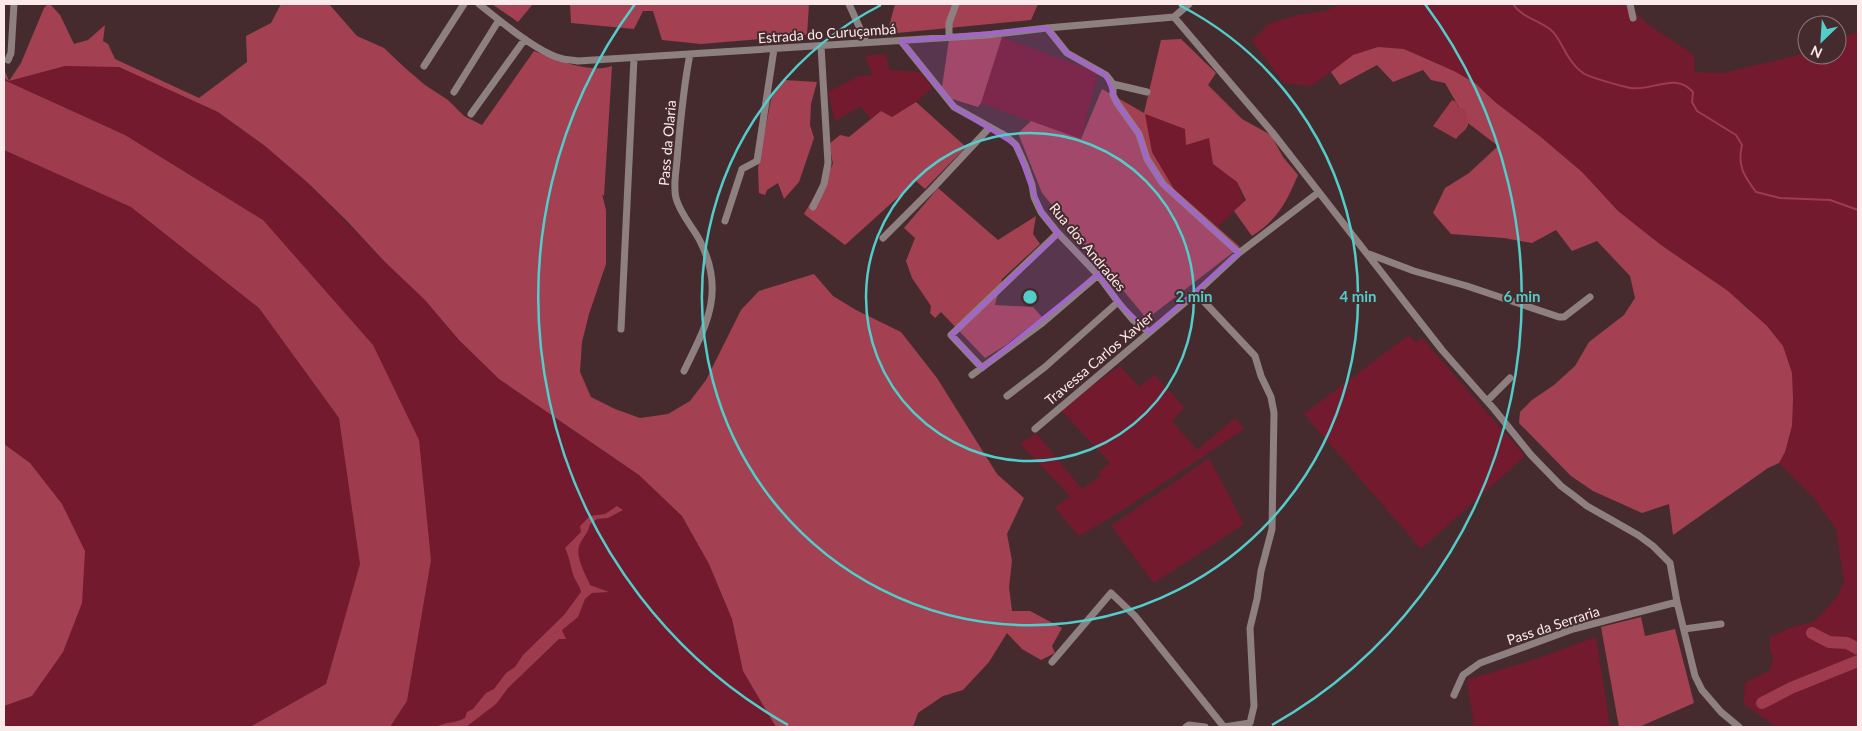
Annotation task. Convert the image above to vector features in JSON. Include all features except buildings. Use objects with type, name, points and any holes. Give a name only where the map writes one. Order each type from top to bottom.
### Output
[{"type":"street","points":[[8,60],[11,53],[14,4]]},
{"type":"street","points":[[424,66],[464,4]]},
{"type":"street","name":"Estrada do Curuçambá","points":[[479,4],[525,39],[562,59],[578,61],[987,35],[1174,17]]},
{"type":"street","points":[[849,4],[866,42]]},
{"type":"street","points":[[949,36],[949,23],[956,4]]},
{"type":"street","points":[[1189,4],[1174,17],[1272,132],[1442,350],[1531,455],[1561,486],[1587,506],[1638,535],[1653,546],[1670,563],[1677,602],[1695,676],[1702,690],[1739,727]]},
{"type":"street","points":[[1630,4],[1633,18]]},
{"type":"street","points":[[454,92],[499,20]]},
{"type":"street","points":[[1047,28],[1067,53],[1106,75],[1113,84],[1113,95],[1117,103],[1139,134],[1147,159],[1162,184],[1239,253]]},
{"type":"street","points":[[471,114],[525,39]]},
{"type":"street","name":"Rua dos Andrades","points":[[901,41],[954,107],[1006,136],[1016,145],[1041,212],[1098,275],[1133,320],[1149,332]]},
{"type":"street","points":[[813,207],[824,184],[828,163],[821,46]]},
{"type":"street","points":[[724,221],[742,169],[757,161],[774,49]]},
{"type":"street","name":"Pass da Olaria","points":[[684,372],[708,322],[712,294],[711,277],[701,243],[683,215],[676,198],[681,117],[690,54]]},
{"type":"street","points":[[622,329],[634,58]]},
{"type":"street","points":[[1113,84],[1147,92]]},
{"type":"street","points":[[883,238],[990,127]]},
{"type":"street","name":"Travessa Carlos Xavier","points":[[1034,429],[1196,293],[1239,253],[1319,192]]},
{"type":"street","points":[[982,368],[951,335],[1058,233]]},
{"type":"street","points":[[1368,254],[1414,271],[1467,286],[1559,317],[1564,317],[1590,297]]},
{"type":"street","points":[[972,375],[1041,324],[1098,275]]},
{"type":"street","points":[[1052,662],[1111,593],[1135,616],[1224,727],[1250,723],[1254,706],[1250,628],[1261,571],[1272,529],[1274,413],[1271,396],[1261,376],[1255,356],[1196,293]]},
{"type":"street","points":[[1007,396],[1045,367],[1118,302]]},
{"type":"street","points":[[1487,401],[1510,378]]},
{"type":"street","name":"Pass da Serraria","points":[[1454,695],[1463,675],[1480,663],[1573,629],[1677,602]]},
{"type":"street","points":[[1684,629],[1721,624]]},
{"type":"street","points":[[1186,727],[1189,725],[1205,727]]},
{"type":"highlighted area","points":[[1047,28],[1067,53],[1106,75],[1117,103],[1139,134],[1147,159],[1163,184],[1239,253],[1149,332],[1118,302],[1098,274],[982,368],[951,335],[1058,234],[1041,212],[1016,145],[954,107],[901,41]]},
{"type":"shaded area","points":[[48,4],[60,15],[74,44],[88,40],[105,25],[103,41],[108,44],[115,59],[199,98],[247,62],[246,36],[271,23],[281,4],[329,4],[357,36],[384,48],[425,85],[448,100],[464,116],[482,125],[534,51],[583,67],[603,68],[612,66],[604,196],[602,194],[606,210],[606,264],[589,314],[582,342],[580,372],[591,397],[615,409],[640,418],[668,414],[690,401],[706,380],[741,310],[759,291],[814,274],[833,296],[856,310],[901,332],[937,378],[997,474],[1024,498],[1007,534],[1012,561],[1009,587],[1012,611],[1030,611],[1062,628],[1052,646],[1055,653],[1041,660],[1022,649],[1007,633],[989,662],[963,690],[943,696],[918,713],[913,727],[776,727],[743,671],[732,619],[709,564],[682,516],[639,475],[499,379],[459,340],[425,300],[384,261],[346,220],[307,182],[265,146],[218,112],[119,67],[65,66],[9,81],[21,63],[44,8]]},
{"type":"shaded area","points":[[492,4],[533,4],[518,22]]},
{"type":"shaded area","points":[[570,4],[809,4],[807,35],[701,44],[662,40],[653,11],[643,11],[634,29],[571,23]]},
{"type":"shaded area","points":[[895,4],[1038,4],[1031,20],[887,34]]},
{"type":"shaded area","points":[[1341,4],[1627,4],[1646,23],[1694,55],[1695,72],[1723,73],[1797,55],[1797,65],[1847,65],[1847,36],[1858,31],[1858,727],[1776,727],[1744,704],[1745,683],[1770,670],[1773,657],[1770,650],[1770,637],[1790,628],[1815,621],[1838,596],[1844,581],[1836,529],[1814,498],[1779,463],[1785,452],[1792,426],[1792,373],[1748,307],[1638,228],[1618,211],[1562,155],[1495,102],[1475,83],[1452,70],[1404,49],[1332,71],[1311,86],[1284,83],[1252,41],[1270,23],[1298,15],[1325,11]]},
{"type":"shaded area","points":[[1002,37],[1098,73],[1081,140],[981,103]]},
{"type":"shaded area","points":[[1002,37],[981,103],[978,107],[952,99],[942,87],[949,39]]},
{"type":"shaded area","points":[[1181,39],[1216,73],[1208,85],[1242,119],[1271,135],[1283,157],[1298,175],[1275,217],[1252,236],[1234,211],[1246,200],[1237,182],[1213,164],[1209,138],[1186,145],[1185,129],[1145,114],[1152,152],[1174,189],[1240,247],[1147,319],[1042,193],[1018,133],[1031,121],[1081,139],[1102,89],[1144,113],[1161,40]]},
{"type":"shaded area","points":[[1378,47],[1404,49],[1454,71],[1475,83],[1495,102],[1582,172],[1618,211],[1661,245],[1728,291],[1767,326],[1783,346],[1792,373],[1792,426],[1785,452],[1779,463],[1768,468],[1673,535],[1669,504],[1642,513],[1593,491],[1571,476],[1519,423],[1520,412],[1532,400],[1554,385],[1575,366],[1589,342],[1624,315],[1635,298],[1630,276],[1597,241],[1572,251],[1556,230],[1532,243],[1504,238],[1451,234],[1433,213],[1445,188],[1469,173],[1498,146],[1468,123],[1445,83],[1431,80],[1423,70],[1393,82],[1377,65],[1340,85],[1331,72],[1353,55]]},
{"type":"shaded area","points":[[885,54],[890,70],[920,72],[932,88],[916,102],[891,117],[881,111],[871,119],[861,106],[835,121],[828,92],[859,76],[873,75],[865,56]]},
{"type":"shaded area","points":[[65,66],[119,67],[218,112],[265,146],[307,182],[425,300],[459,340],[499,379],[639,475],[682,516],[709,564],[732,619],[743,671],[776,727],[390,727],[407,701],[431,560],[263,220],[125,135],[4,80],[4,78],[9,81]]},
{"type":"shaded area","points":[[4,69],[9,81],[4,78]]},
{"type":"shaded area","points":[[4,80],[125,135],[263,220],[373,345],[419,440],[431,560],[407,701],[390,727],[250,727],[326,684],[360,564],[339,418],[259,308],[131,207],[4,150]]},
{"type":"shaded area","points":[[784,80],[817,82],[811,104],[810,125],[814,138],[799,182],[784,199],[778,183],[767,190],[765,195],[759,193],[758,168],[771,99]]},
{"type":"shaded area","points":[[1452,100],[1456,102],[1459,108],[1463,108],[1466,111],[1468,121],[1466,129],[1456,139],[1433,126]]},
{"type":"shaded area","points":[[916,102],[966,147],[925,189],[916,181],[845,245],[804,214],[833,164],[829,144],[840,135],[849,137],[881,111],[892,117]]},
{"type":"shaded area","points":[[1144,114],[1209,137],[1213,164],[1237,182],[1244,202],[1217,227],[1174,189],[1152,152]]},
{"type":"shaded area","points":[[4,150],[131,207],[259,308],[339,418],[361,564],[326,684],[250,727],[4,727],[4,706],[32,696],[30,463],[4,444]]},
{"type":"shaded area","points":[[938,188],[998,240],[1036,216],[1033,234],[1040,244],[1002,279],[995,305],[1033,307],[1042,317],[1006,345],[985,358],[941,312],[935,318],[930,313],[931,306],[912,278],[906,261],[915,238],[904,228]]},
{"type":"shaded area","points":[[1409,335],[1416,343],[1422,338],[1525,456],[1421,549],[1304,414]]},
{"type":"shaded area","points":[[1120,366],[1139,387],[1155,375],[1184,407],[1172,421],[1197,450],[1235,418],[1244,429],[1126,508],[1079,536],[1055,508],[1070,496],[1020,444],[1036,433],[1082,489],[1101,476],[1098,472],[1110,463],[1059,408]]},
{"type":"shaded area","points":[[4,444],[30,463],[62,504],[85,551],[82,603],[63,652],[32,696],[4,706]]},
{"type":"shaded area","points":[[1209,458],[1244,524],[1154,583],[1111,526]]},
{"type":"shaded area","points":[[617,506],[623,510],[608,518],[597,519],[590,524],[578,552],[590,585],[609,592],[592,593],[585,599],[578,617],[562,630],[566,639],[559,639],[508,688],[496,704],[466,727],[436,727],[465,718],[467,712],[473,709],[486,693],[494,689],[506,673],[515,667],[523,655],[564,615],[581,592],[565,548],[581,532],[580,526],[590,516],[605,514]]},
{"type":"shaded area","points":[[1641,617],[1645,636],[1675,629],[1694,703],[1639,727],[1619,727],[1601,627]]},
{"type":"shaded area","points":[[1596,637],[1610,727],[1474,727],[1467,680],[1533,660]]},
{"type":"waterway","points":[[1513,4],[1521,13],[1551,30],[1573,63],[1586,75],[1631,88],[1672,83],[1686,86],[1693,92],[1692,102],[1697,111],[1736,135],[1742,145],[1741,165],[1748,181],[1756,192],[1780,198],[1830,200],[1858,210]]},
{"type":"waterway","points":[[1812,633],[1829,642],[1847,643],[1858,649]]},
{"type":"waterway","points":[[1762,703],[1791,688],[1858,661]]}]
